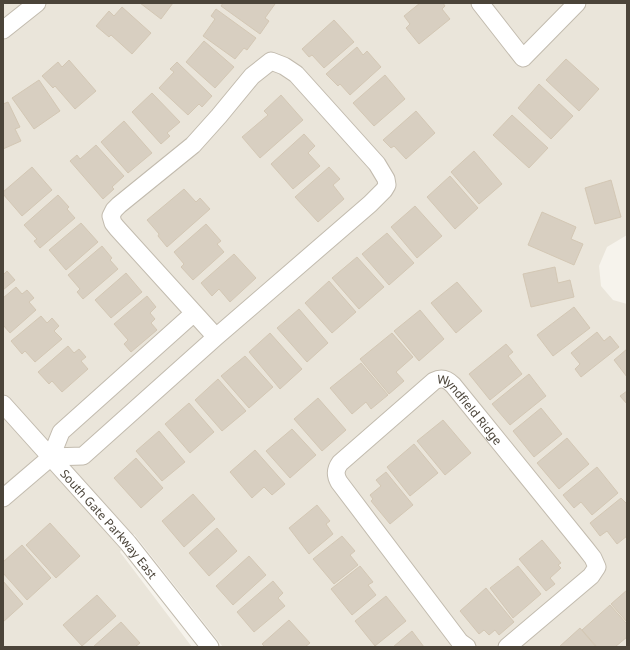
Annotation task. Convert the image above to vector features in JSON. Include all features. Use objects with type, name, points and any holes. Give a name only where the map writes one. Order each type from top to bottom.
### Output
[{"type":"street","points":[[3,30],[37,3]]},
{"type":"street","points":[[480,3],[523,58],[577,3]]},
{"type":"street","points":[[50,457],[83,456],[216,337],[370,204],[387,185],[386,179],[377,164],[296,74],[272,61],[252,76],[219,116],[192,145],[119,205],[111,216],[113,223],[216,337]]},
{"type":"street","points":[[3,498],[50,457],[61,432],[194,313]]},
{"type":"street","name":"Wyndfield Ridge","points":[[459,645],[339,482],[336,473],[336,468],[340,463],[434,380],[439,378],[449,381],[457,390],[586,549],[593,558],[596,567],[591,576],[507,647]]},
{"type":"street","name":"South Gate Parkway East","points":[[3,404],[128,543],[210,647]]},
{"type":"shaded area","points":[[3,3],[627,3],[627,235],[607,247],[599,266],[601,286],[613,300],[627,304],[627,647],[223,647],[134,534],[120,552],[192,647],[3,647]]},
{"type":"building","points":[[140,3],[173,3],[161,19]]},
{"type":"building","points":[[223,3],[275,4],[265,18],[269,21],[260,34],[221,6]]},
{"type":"building","points":[[420,3],[443,3],[445,6],[442,9],[450,19],[419,44],[406,28],[410,24],[404,16]]},
{"type":"building","points":[[122,7],[151,33],[132,54],[111,35],[109,37],[96,26],[109,11],[114,16]]},
{"type":"building","points":[[216,9],[256,38],[247,50],[244,48],[235,59],[203,36],[215,19],[211,16]]},
{"type":"building","points":[[334,20],[354,42],[324,68],[312,55],[309,57],[302,49]]},
{"type":"building","points":[[204,41],[234,67],[215,88],[186,62]]},
{"type":"building","points":[[357,47],[363,55],[367,51],[381,67],[350,95],[340,84],[338,86],[326,74]]},
{"type":"building","points":[[566,59],[599,89],[579,111],[546,80]]},
{"type":"building","points":[[69,60],[96,91],[75,109],[55,86],[53,88],[42,76],[58,62],[62,67]]},
{"type":"building","points":[[177,62],[212,96],[202,107],[199,104],[188,115],[159,88],[174,72],[170,69]]},
{"type":"building","points":[[385,75],[405,99],[374,126],[353,103]]},
{"type":"building","points":[[39,80],[60,111],[34,129],[12,98]]},
{"type":"building","points":[[539,84],[573,116],[551,139],[518,108]]},
{"type":"building","points":[[152,93],[180,122],[167,133],[170,136],[161,144],[132,112]]},
{"type":"building","points":[[281,95],[303,120],[260,158],[242,137],[268,115],[264,111]]},
{"type":"building","points":[[8,102],[20,127],[15,129],[21,141],[3,149],[3,104]]},
{"type":"building","points":[[416,111],[435,133],[406,159],[394,146],[391,148],[383,140]]},
{"type":"building","points":[[512,115],[548,148],[529,168],[493,135]]},
{"type":"building","points":[[124,121],[152,153],[128,173],[101,142]]},
{"type":"building","points":[[304,134],[315,146],[308,153],[320,166],[293,189],[271,164]]},
{"type":"building","points":[[96,145],[124,176],[112,187],[114,189],[103,199],[70,161],[77,155],[80,159]]},
{"type":"building","points":[[474,151],[502,184],[479,204],[451,172]]},
{"type":"building","points":[[32,167],[52,190],[22,216],[3,194],[3,192]]},
{"type":"building","points":[[329,167],[340,179],[333,185],[344,199],[318,222],[295,197]]},
{"type":"building","points":[[450,176],[478,208],[455,229],[427,197]]},
{"type":"building","points":[[611,180],[621,217],[595,224],[585,188]]},
{"type":"building","points":[[184,189],[196,202],[200,198],[210,209],[167,247],[158,236],[159,234],[147,220]]},
{"type":"building","points":[[58,195],[69,207],[67,209],[75,218],[40,248],[34,241],[37,239],[24,225]]},
{"type":"building","points":[[415,206],[442,236],[417,258],[391,227]]},
{"type":"building","points":[[542,212],[576,227],[571,239],[583,244],[574,265],[528,245]]},
{"type":"building","points":[[81,223],[98,242],[66,270],[49,250]]},
{"type":"building","points":[[206,224],[221,241],[217,244],[224,252],[193,280],[181,267],[184,264],[174,252]]},
{"type":"building","points":[[387,233],[414,263],[389,285],[362,254]]},
{"type":"building","points":[[102,246],[112,258],[110,260],[118,269],[83,299],[77,292],[80,289],[68,275]]},
{"type":"building","points":[[234,254],[256,278],[230,302],[219,289],[212,296],[201,283]]},
{"type":"building","points":[[357,257],[384,287],[359,309],[332,278]]},
{"type":"building","points":[[555,267],[558,283],[570,280],[574,297],[531,307],[523,274]]},
{"type":"building","points":[[7,271],[15,280],[3,290],[3,275]]},
{"type":"building","points":[[126,273],[142,292],[111,318],[95,300]]},
{"type":"building","points":[[329,281],[356,312],[332,333],[305,303]]},
{"type":"building","points":[[457,282],[482,311],[456,333],[431,303]]},
{"type":"building","points":[[16,287],[22,294],[27,290],[34,298],[29,302],[36,310],[10,333],[3,325],[3,298]]},
{"type":"building","points":[[147,296],[156,307],[150,313],[155,319],[151,323],[157,330],[131,352],[124,344],[128,340],[114,324]]},
{"type":"building","points":[[574,307],[590,328],[553,356],[537,335]]},
{"type":"building","points":[[299,309],[328,343],[307,362],[277,328]]},
{"type":"building","points":[[420,310],[444,339],[419,361],[394,331]]},
{"type":"building","points":[[41,316],[47,323],[52,318],[59,326],[54,331],[62,339],[35,362],[25,351],[22,354],[11,341]]},
{"type":"building","points":[[597,332],[604,341],[610,336],[619,347],[581,377],[575,369],[580,364],[571,353]]},
{"type":"building","points":[[270,333],[302,369],[280,389],[249,352]]},
{"type":"building","points":[[392,333],[413,357],[396,372],[404,381],[389,394],[360,359]]},
{"type":"building","points":[[506,344],[513,352],[508,356],[522,374],[490,400],[469,374]]},
{"type":"building","points":[[68,346],[74,353],[79,349],[86,357],[81,361],[88,369],[62,392],[52,381],[49,384],[38,372]]},
{"type":"building","points":[[627,349],[627,377],[614,360]]},
{"type":"building","points":[[245,356],[273,387],[249,408],[221,376]]},
{"type":"building","points":[[361,363],[388,395],[371,409],[366,402],[352,414],[330,388]]},
{"type":"building","points":[[529,374],[546,396],[510,425],[492,404]]},
{"type":"building","points":[[218,379],[246,411],[222,431],[195,400]]},
{"type":"building","points":[[627,391],[627,404],[620,396]]},
{"type":"building","points":[[318,398],[346,430],[322,451],[294,419]]},
{"type":"building","points":[[189,403],[214,432],[190,453],[165,424]]},
{"type":"building","points":[[541,408],[562,434],[534,457],[513,431]]},
{"type":"building","points":[[443,420],[471,453],[445,475],[417,441]]},
{"type":"building","points":[[292,429],[316,455],[290,478],[266,451]]},
{"type":"building","points":[[159,431],[185,462],[162,481],[136,451]]},
{"type":"building","points":[[567,438],[589,464],[559,489],[537,463]]},
{"type":"building","points":[[414,444],[438,473],[410,496],[387,467]]},
{"type":"building","points":[[255,450],[285,484],[272,495],[264,487],[252,498],[230,472]]},
{"type":"building","points":[[136,458],[163,488],[141,508],[114,478]]},
{"type":"building","points":[[597,467],[618,493],[592,515],[581,502],[574,508],[563,495]]},
{"type":"building","points":[[386,472],[413,505],[390,524],[371,501],[373,499],[370,495],[381,486],[376,480]]},
{"type":"building","points":[[193,494],[215,519],[184,547],[162,521]]},
{"type":"building","points":[[621,498],[627,504],[627,536],[617,544],[607,531],[600,536],[590,523]]},
{"type":"building","points":[[317,505],[330,521],[326,524],[333,534],[309,554],[289,528]]},
{"type":"building","points":[[50,523],[80,556],[56,578],[26,545]]},
{"type":"building","points":[[217,528],[237,551],[209,576],[189,553]]},
{"type":"building","points":[[342,536],[355,551],[350,555],[358,565],[334,584],[313,559]]},
{"type":"building","points":[[542,540],[561,563],[558,565],[561,568],[550,578],[555,584],[546,591],[519,559]]},
{"type":"building","points":[[22,545],[51,578],[27,600],[3,573],[3,562]]},
{"type":"building","points":[[249,556],[266,575],[233,605],[216,586]]},
{"type":"building","points":[[360,566],[373,582],[368,585],[376,595],[352,615],[331,589]]},
{"type":"building","points":[[518,566],[541,594],[513,618],[490,588]]},
{"type":"building","points":[[3,581],[23,604],[3,622]]},
{"type":"building","points":[[273,581],[283,593],[278,598],[285,606],[254,632],[237,612]]},
{"type":"building","points":[[486,588],[514,622],[499,635],[495,630],[489,635],[484,630],[479,634],[460,611]]},
{"type":"building","points":[[627,590],[627,622],[611,604]]},
{"type":"building","points":[[97,595],[116,616],[82,646],[63,625]]},
{"type":"building","points":[[386,596],[406,621],[375,646],[355,621]]},
{"type":"building","points":[[610,605],[627,624],[627,637],[615,647],[597,647],[582,630]]},
{"type":"building","points":[[289,620],[310,643],[305,647],[265,647],[262,644]]},
{"type":"building","points":[[121,622],[140,643],[135,647],[93,647]]},
{"type":"building","points":[[580,628],[596,647],[559,647]]},
{"type":"building","points":[[412,631],[424,647],[393,647]]}]
